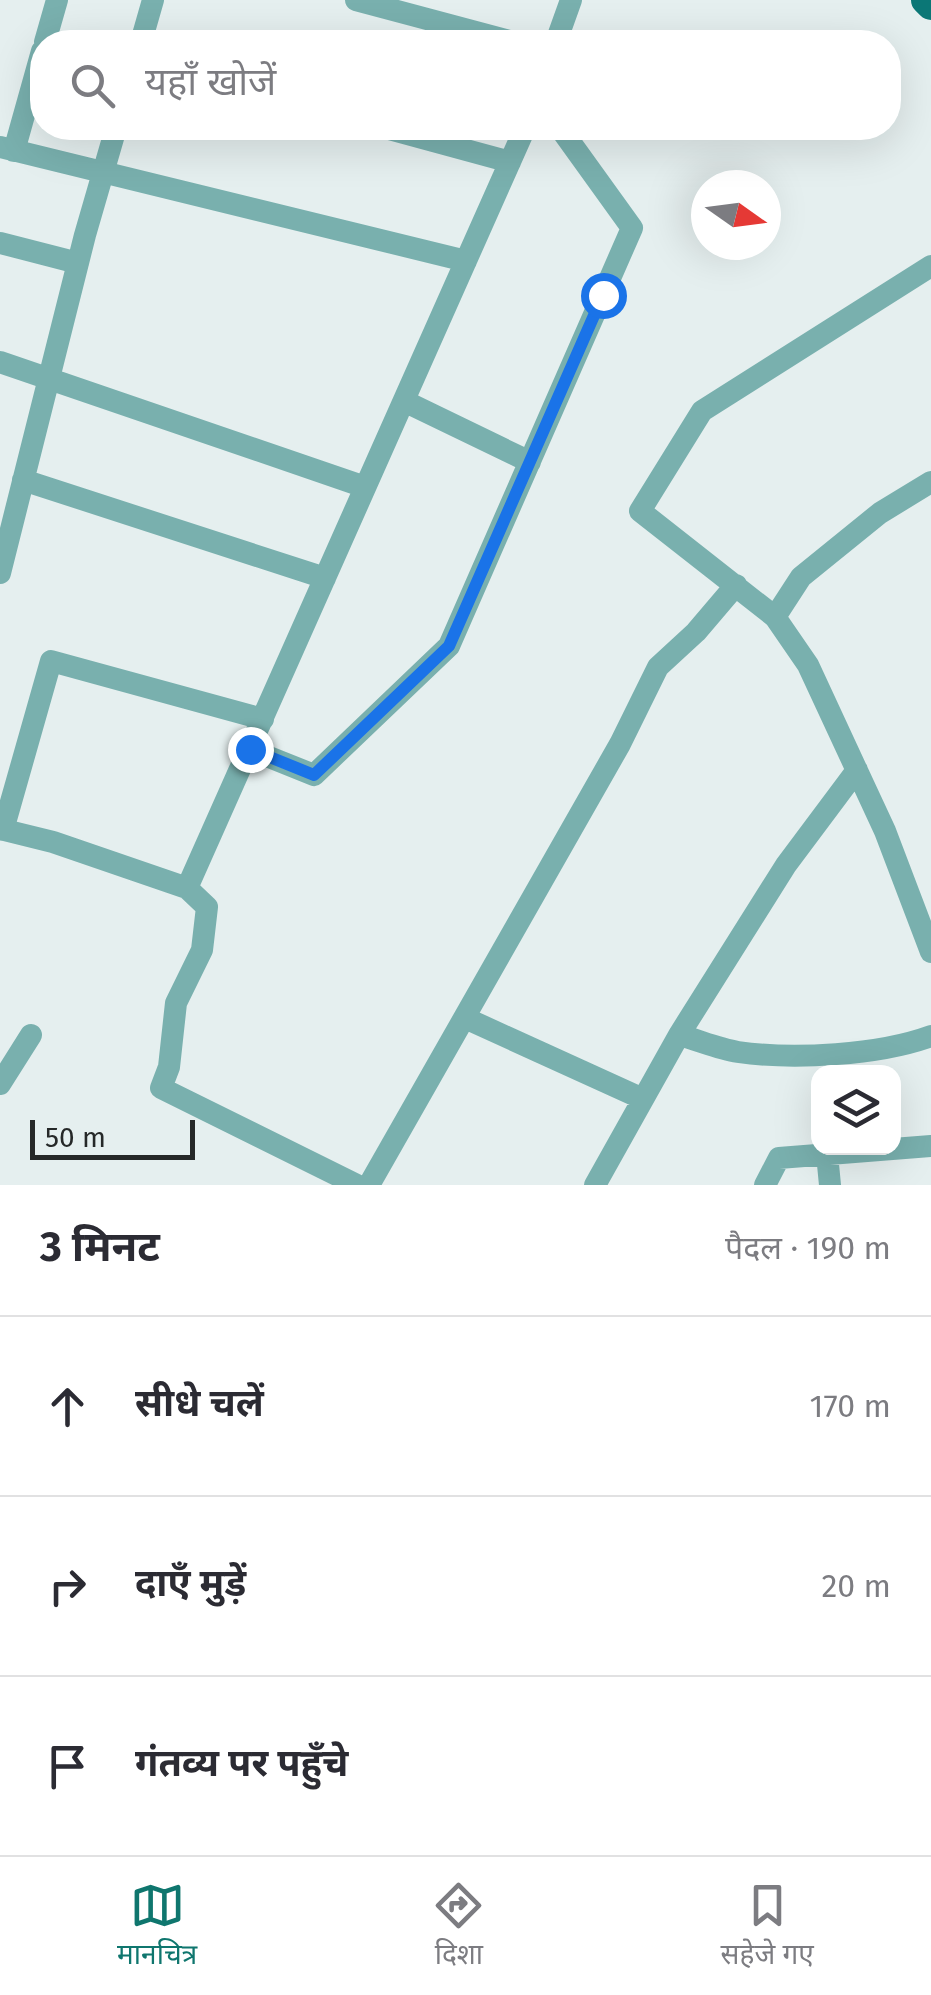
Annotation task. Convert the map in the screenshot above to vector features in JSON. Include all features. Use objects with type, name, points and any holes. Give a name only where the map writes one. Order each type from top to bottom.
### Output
[{"type":"street","points":[[48,30],[57,0]]},
{"type":"street","points":[[144,30],[153,0]]},
{"type":"street","points":[[356,0],[468,30]]},
{"type":"street","points":[[560,30],[571,0]]},
{"type":"street","points":[[30,85],[7,149],[466,261]]},
{"type":"street","points":[[0,573],[6,524],[23,480],[112,140]]},
{"type":"street","points":[[429,140],[510,162]]},
{"type":"street","points":[[188,888],[520,140]]},
{"type":"street","points":[[250,749],[314,775],[449,646],[632,228],[569,140]]},
{"type":"street","points":[[0,244],[78,263]]},
{"type":"street","points":[[931,266],[702,411],[640,511],[775,616],[808,665],[885,831],[931,952]]},
{"type":"street","points":[[0,362],[366,487]]},
{"type":"street","points":[[404,402],[530,462]]},
{"type":"street","points":[[23,480],[325,578]]},
{"type":"street","points":[[775,616],[801,576],[880,513],[931,482]]},
{"type":"street","points":[[369,1185],[620,744],[658,667],[696,632],[736,584]]},
{"type":"street","points":[[263,718],[51,661],[1,829],[53,842],[188,888],[207,907],[202,950],[176,1003],[169,1067],[161,1088],[357,1185]]},
{"type":"street","points":[[595,1185],[679,1034],[786,865],[857,770]]},
{"type":"street","points":[[465,1018],[643,1099]]},
{"type":"street","points":[[679,1034],[738,1052],[815,1054],[907,1045],[931,1036]]},
{"type":"street","points":[[0,1084],[31,1035]]},
{"type":"street","points":[[901,1148],[931,1146]]},
{"type":"street","points":[[766,1185],[779,1158],[815,1155]]},
{"type":"street","points":[[827,1155],[830,1185]]},
{"type":"route","points":[[250,749],[314,775],[449,646],[603,295]]}]
